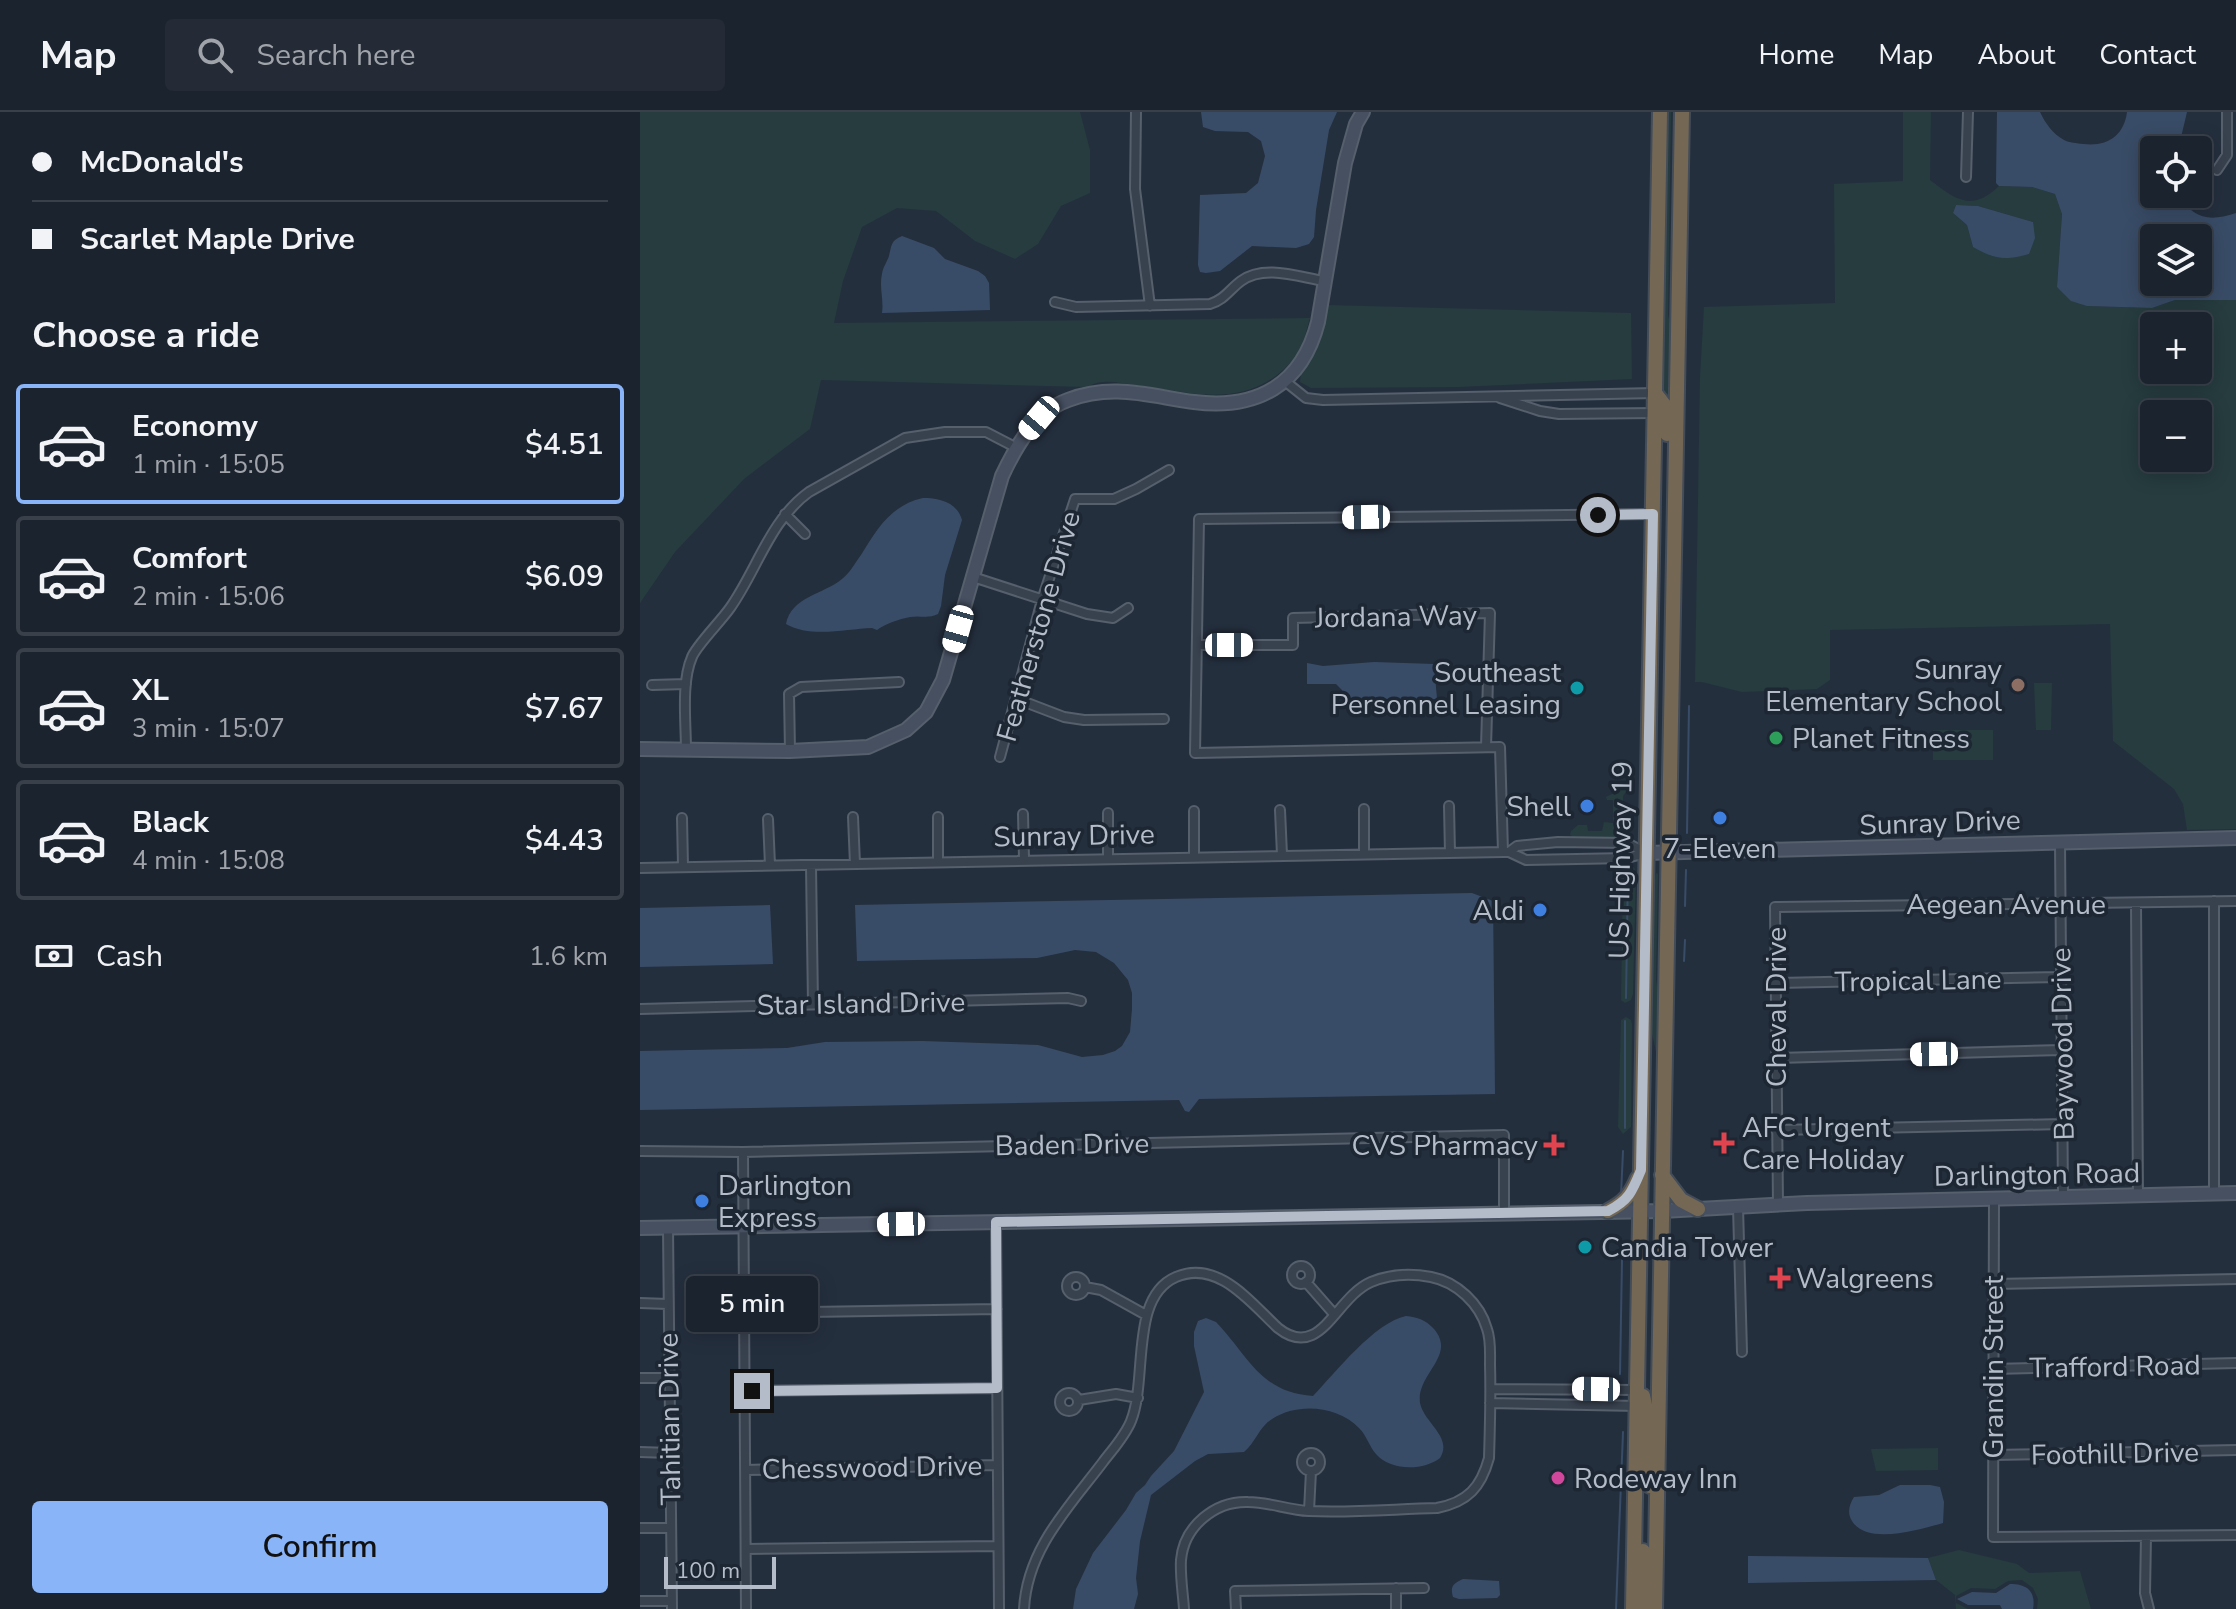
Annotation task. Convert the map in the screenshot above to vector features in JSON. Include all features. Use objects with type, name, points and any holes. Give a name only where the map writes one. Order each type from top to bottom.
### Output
[{"type":"highway","name":"US Highway 19","points":[[1633,1609],[1660,112]]},
{"type":"highway","name":"US Highway 19","points":[[1655,1609],[1682,112]]},
{"type":"highway","points":[[1655,393],[1662,400],[1666,412],[1665,515],[1674,550]]},
{"type":"highway","points":[[1608,1211],[1632,1193],[1641,1170]]},
{"type":"highway","points":[[1662,1175],[1677,1196],[1698,1209]]},
{"type":"highway","points":[[1638,1390],[1645,1405],[1646,1465],[1656,1518]]},
{"type":"highway","points":[[1634,1521],[1643,1535],[1644,1609]]},
{"type":"street","points":[[1136,112],[1135,189],[1150,306]]},
{"type":"street","points":[[640,749],[790,751],[868,747],[906,730],[926,712],[943,680],[1002,476],[1015,447],[1039,418],[1066,400],[1105,390],[1141,392],[1196,402],[1247,399],[1286,382],[1306,355],[1313,341],[1345,163],[1356,124],[1363,112]]},
{"type":"street","points":[[1351,142],[1373,112]]},
{"type":"street","points":[[1966,177],[1968,112]]},
{"type":"street","points":[[2217,170],[2227,155],[2227,112]]},
{"type":"street","points":[[1055,302],[1076,307],[1210,304],[1225,297],[1241,281],[1262,273],[1324,281]]},
{"type":"street","points":[[1286,382],[1310,399],[1655,393]]},
{"type":"street","points":[[1496,397],[1559,414],[1655,413]]},
{"type":"street","points":[[686,750],[686,684],[692,656],[732,605],[785,514],[796,502],[905,438],[945,432],[986,432],[1015,447]]},
{"type":"street","name":"Featherstone Drive","points":[[1000,757],[1042,600],[1075,499],[1114,499],[1169,470]]},
{"type":"street","points":[[785,514],[805,534]]},
{"type":"street","points":[[1506,852],[1500,747],[1195,753],[1199,519],[1653,514]]},
{"type":"street","points":[[973,577],[1087,614],[1113,618],[1128,608]]},
{"type":"street","name":"Jordana Way","points":[[1198,645],[1293,645],[1293,618],[1490,613],[1486,747]]},
{"type":"street","points":[[790,751],[789,694],[801,687],[899,682]]},
{"type":"street","points":[[652,685],[686,684]]},
{"type":"street","points":[[1017,699],[1064,717],[1084,720],[1164,719]]},
{"type":"street","points":[[1449,806],[1450,853]]},
{"type":"street","points":[[1364,809],[1364,853]]},
{"type":"street","points":[[1280,810],[1282,855]]},
{"type":"street","points":[[1194,811],[1194,856]]},
{"type":"street","points":[[1108,813],[1108,859]]},
{"type":"street","points":[[1023,814],[1024,859]]},
{"type":"street","points":[[853,817],[855,864]]},
{"type":"street","points":[[938,817],[938,862]]},
{"type":"street","points":[[682,818],[683,866]]},
{"type":"street","points":[[768,819],[770,865]]},
{"type":"street","name":"Sunray Drive","points":[[640,868],[1364,853],[1506,852],[1526,860],[1627,858],[1646,853],[2236,838]]},
{"type":"street","name":"Sunray Drive","points":[[1506,852],[1517,846],[1593,842],[1627,843],[1646,853]]},
{"type":"street","name":"Baywood Drive","points":[[2060,843],[2063,1197]]},
{"type":"street","points":[[811,866],[813,1004]]},
{"type":"street","points":[[2214,901],[2214,1194]]},
{"type":"street","name":"Aegean Avenue","points":[[1775,907],[2236,901]]},
{"type":"street","points":[[2136,903],[2138,1196]]},
{"type":"street","name":"Cheval Drive","points":[[1775,907],[1778,1204]]},
{"type":"street","name":"Tropical Lane","points":[[1776,983],[2061,977]]},
{"type":"street","name":"Star Island Drive","points":[[640,1009],[1068,998],[1081,1001]]},
{"type":"street","points":[[1775,1058],[2062,1050]]},
{"type":"street","points":[[1776,1130],[2063,1124]]},
{"type":"street","name":"Baden Drive","points":[[640,1151],[743,1152],[1504,1135],[1504,1213]]},
{"type":"street","points":[[743,1152],[746,1609]]},
{"type":"street","name":"Darlington Road","points":[[640,1228],[1662,1211],[1778,1204],[2236,1193]]},
{"type":"street","name":"Grandin Street","points":[[1994,1198],[1993,1537],[2146,1536]]},
{"type":"street","points":[[1738,1207],[1742,1352]]},
{"type":"street","points":[[996,1222],[999,1609]]},
{"type":"street","name":"Tahitian Drive","points":[[668,1228],[672,1605]]},
{"type":"street","points":[[1024,1609],[1026,1587],[1037,1554],[1060,1517],[1127,1429],[1138,1398],[1146,1315],[1152,1299],[1167,1282],[1181,1275],[1197,1273],[1219,1278],[1232,1285],[1292,1337],[1316,1333],[1363,1286],[1387,1276],[1421,1275],[1445,1281],[1469,1299],[1480,1312],[1490,1341],[1489,1458],[1479,1483],[1461,1500],[1437,1508],[1309,1511],[1244,1501],[1227,1505],[1206,1515],[1192,1530],[1183,1551],[1184,1609]]},
{"type":"street","points":[[1993,1284],[2236,1279]]},
{"type":"street","points":[[1306,1282],[1334,1314]]},
{"type":"street","points":[[1085,1287],[1101,1290],[1146,1315]]},
{"type":"street","points":[[640,1303],[668,1304]]},
{"type":"street","points":[[743,1313],[997,1309]]},
{"type":"street","name":"Trafford Road","points":[[1993,1369],[2236,1363]]},
{"type":"street","points":[[640,1378],[668,1378]]},
{"type":"street","points":[[745,1391],[997,1388]]},
{"type":"street","points":[[1491,1389],[1638,1390]]},
{"type":"street","points":[[1509,1389],[1509,1403]]},
{"type":"street","points":[[1079,1400],[1116,1394],[1138,1398]]},
{"type":"street","points":[[1490,1403],[1637,1406]]},
{"type":"street","name":"Foothill Drive","points":[[1993,1455],[2236,1450]]},
{"type":"street","points":[[640,1452],[670,1453]]},
{"type":"street","name":"Chesswood Drive","points":[[745,1470],[998,1465]]},
{"type":"street","points":[[1309,1511],[1311,1471]]},
{"type":"street","points":[[640,1528],[670,1528]]},
{"type":"street","points":[[2149,1609],[2145,1593],[2146,1536],[2236,1535]]},
{"type":"street","points":[[746,1549],[998,1546]]},
{"type":"street","points":[[1396,1588],[1396,1609]]},
{"type":"street","points":[[1236,1609],[1235,1591],[1424,1588]]},
{"type":"street","points":[[640,1601],[672,1605]]},
{"type":"green space","points":[[640,112],[1080,112],[1090,150],[1090,193],[1061,206],[1038,244],[1015,259],[975,241],[936,211],[897,208],[862,227],[843,281],[834,323],[1310,318],[1305,337],[1293,360],[1277,375],[1260,385],[1226,394],[1208,395],[1111,382],[1087,387],[821,380],[810,429],[744,479],[675,552],[640,603]]},
{"type":"green space","points":[[1668,112],[1671,112],[1670,407],[1662,394]]},
{"type":"green space","points":[[1903,112],[1931,112],[1930,180],[1948,193],[1972,201],[1999,186],[2032,187],[2055,194],[2062,213],[2057,287],[2087,306],[2152,308],[2175,300],[2236,300],[2236,829],[2187,830],[2183,804],[2174,789],[2113,741],[2110,624],[1830,630],[1830,680],[1817,689],[1742,692],[1695,682],[1704,307],[1835,303],[1834,184],[1903,181]],"holes":[[[1956,205],[1978,206],[2033,222],[1973,247],[1967,225],[1953,213]]]},
{"type":"green space","points":[[1327,305],[1631,313],[1632,379],[1459,387],[1311,388],[1300,382],[1301,373],[1320,339]]},
{"type":"green space","points":[[2034,683],[2052,683],[2051,730],[2036,730]]},
{"type":"green space","points":[[1933,730],[1993,730],[1993,760],[1933,760]]},
{"type":"green space","points":[[1628,789],[1623,796],[1623,816],[1629,822],[1628,837],[1574,838],[1570,835],[1578,825],[1587,825],[1588,831],[1602,831],[1604,822],[1613,823],[1613,800],[1606,797]]},
{"type":"green space","points":[[1626,867],[1634,867],[1636,873],[1633,994],[1631,1000],[1625,1003],[1621,1000],[1623,871]]},
{"type":"green space","points":[[1656,873],[1656,980],[1660,1000],[1658,1061],[1651,1029]]},
{"type":"green space","points":[[1626,1017],[1632,1024],[1631,1127],[1623,1134],[1618,1127],[1621,1020]]},
{"type":"green space","points":[[1938,1448],[1938,1470],[1876,1471],[1871,1449]]},
{"type":"green space","points":[[1959,1550],[2017,1564],[2029,1573],[2080,1571],[2091,1609],[2037,1609],[2038,1599],[2033,1588],[2022,1580],[2008,1581],[1995,1589],[1971,1588],[1956,1596],[1956,1603],[1968,1609],[1956,1609],[1955,1595],[1936,1580],[1928,1558]]},
{"type":"water","points":[[1201,112],[1337,112],[1329,130],[1314,237],[1309,244],[1296,248],[1252,246],[1220,271],[1200,272],[1200,195],[1246,193],[1258,183],[1265,156],[1261,141],[1248,132],[1215,131],[1203,127]]},
{"type":"water","points":[[1997,112],[2040,112],[2060,138],[2100,144],[2118,133],[2127,112],[2187,112],[2181,136],[2140,136],[2140,208],[2189,208],[2210,218],[2236,213],[2236,300],[2175,300],[2152,308],[2087,306],[2071,301],[2057,287],[2062,214],[2055,194],[2032,187],[1999,186],[1996,183]]},
{"type":"water","points":[[1956,205],[1978,206],[2033,222],[2035,238],[2029,254],[2000,258],[1973,247],[1967,225],[1953,213]]},
{"type":"water","points":[[902,236],[934,248],[945,259],[985,276],[989,283],[990,310],[882,313],[883,271],[892,243]]},
{"type":"water","points":[[923,498],[947,502],[956,509],[962,520],[945,575],[938,614],[901,619],[877,630],[817,632],[786,624],[789,615],[801,602],[848,574],[879,527],[894,512]]},
{"type":"water","points":[[1374,662],[1434,664],[1437,699],[1342,701],[1342,690],[1336,684],[1307,684],[1307,663],[1323,666]]},
{"type":"water","points":[[1472,893],[1493,901],[1495,1094],[1199,1099],[1189,1112],[1185,1111],[1179,1100],[640,1110],[640,1051],[787,1048],[825,1042],[922,1041],[1038,1045],[1082,1057],[1115,1051],[1130,1032],[1132,993],[1128,980],[1114,963],[1096,952],[1075,950],[1037,958],[857,961],[855,905]]},
{"type":"water","points":[[770,905],[773,964],[640,967],[640,908]]},
{"type":"water","points":[[1406,1316],[1428,1323],[1440,1339],[1439,1357],[1424,1383],[1420,1403],[1443,1443],[1440,1458],[1416,1467],[1390,1464],[1376,1454],[1359,1428],[1340,1415],[1317,1409],[1282,1414],[1268,1422],[1244,1452],[1208,1454],[1151,1495],[1140,1541],[1136,1578],[1138,1594],[1134,1609],[1073,1609],[1076,1589],[1093,1553],[1136,1493],[1174,1451],[1204,1392],[1194,1346],[1198,1321],[1206,1318],[1216,1322],[1267,1380],[1280,1388],[1313,1396],[1369,1338],[1394,1320]]},
{"type":"water","points":[[1900,1485],[1940,1487],[1944,1502],[1943,1523],[1895,1534],[1869,1533],[1859,1529],[1852,1521],[1849,1509],[1854,1497],[1879,1495]]},
{"type":"water","points":[[1748,1556],[1928,1558],[1936,1580],[1748,1583]]},
{"type":"water","points":[[1463,1579],[1499,1581],[1500,1595],[1497,1598],[1453,1597],[1453,1586]]},
{"type":"water","points":[[2010,1584],[2021,1585],[2032,1593],[2033,1609],[1968,1605],[1957,1599],[1972,1592],[1996,1593]]},
{"type":"waterway","points":[[1687,833],[1689,706]]},
{"type":"waterway","points":[[1685,906],[1686,870]]},
{"type":"waterway","points":[[1626,998],[1628,872]]},
{"type":"waterway","points":[[1684,961],[1685,940]]},
{"type":"waterway","points":[[1625,1021],[1625,1128]]},
{"type":"waterway","points":[[1621,1195],[1623,1151]]},
{"type":"waterway","points":[[1620,1374],[1622,1260]]},
{"type":"waterway","points":[[1616,1609],[1623,1432]]},
{"type":"place","name":"Sunray Elementary School","points":[[2018,685]]},
{"type":"place","name":"Southeast Personnel Leasing","points":[[1577,688]]},
{"type":"place","name":"Planet Fitness","points":[[1776,738]]},
{"type":"place","name":"Shell","points":[[1587,806]]},
{"type":"place","name":"7-Eleven","points":[[1720,818]]},
{"type":"place","name":"Aldi","points":[[1540,910]]},
{"type":"place","name":"AFC Urgent Care Holiday","points":[[1724,1143]]},
{"type":"place","name":"CVS Pharmacy","points":[[1554,1145]]},
{"type":"place","name":"Darlington Express","points":[[702,1201]]},
{"type":"place","name":"Candia Tower","points":[[1585,1247]]},
{"type":"place","name":"Walgreens","points":[[1780,1278]]},
{"type":"place","name":"Rodeway Inn","points":[[1558,1478]]},
{"type":"route","points":[[752,1391],[997,1388],[996,1222],[1608,1211],[1627,1199],[1641,1170],[1653,514],[1598,515]]}]
